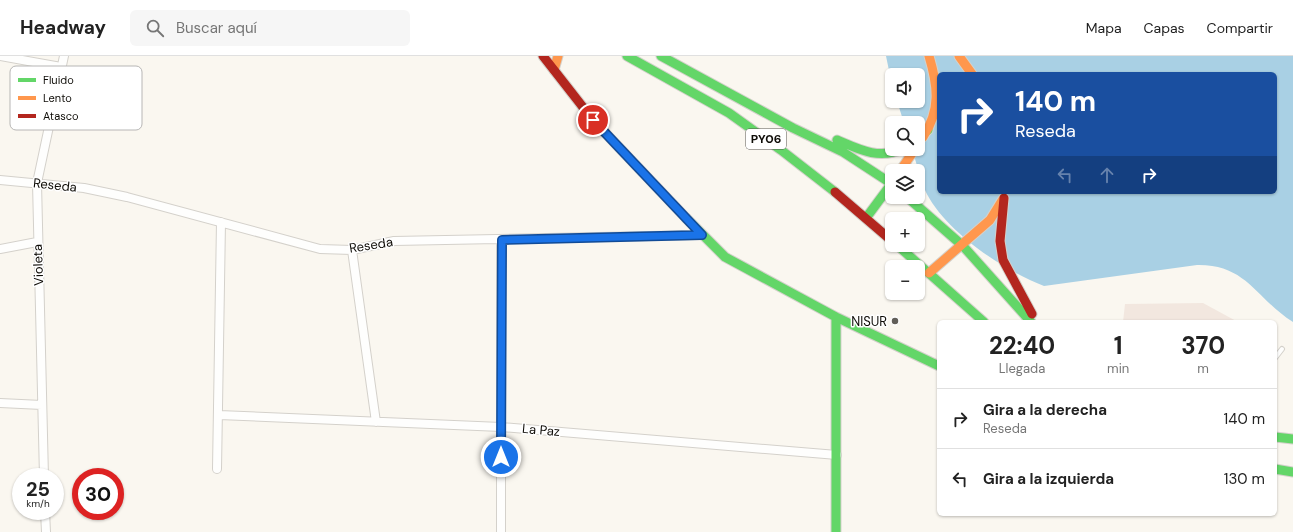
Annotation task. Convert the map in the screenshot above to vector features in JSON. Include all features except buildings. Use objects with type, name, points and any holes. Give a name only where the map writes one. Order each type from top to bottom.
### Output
[{"type":"main road","points":[[543,56],[593,120],[702,235],[725,257],[836,317],[937,365]]},
{"type":"main road","points":[[554,70],[558,56]]},
{"type":"main road","name":"PY06","points":[[627,56],[700,95],[742,121],[866,218],[885,235]]},
{"type":"main road","name":"PY06","points":[[661,56],[766,114],[843,152],[885,179]]},
{"type":"main road","points":[[925,134],[935,109],[937,86],[929,56]]},
{"type":"main road","points":[[958,56],[970,72]]},
{"type":"main road","points":[[766,114],[808,127],[868,153],[885,154]]},
{"type":"main road","points":[[866,218],[885,192]]},
{"type":"main road","points":[[929,273],[963,246],[990,220],[1004,195]]},
{"type":"main road","points":[[1004,195],[1000,241],[1003,260],[1035,320]]},
{"type":"main road","points":[[915,204],[963,246],[1028,320]]},
{"type":"main road","points":[[905,252],[982,320]]},
{"type":"main road","points":[[836,317],[836,532]]},
{"type":"main road","points":[[1277,437],[1293,439]]},
{"type":"main road","points":[[1277,469],[1293,472]]},
{"type":"street","points":[[0,56],[55,66]]},
{"type":"street","name":"Violeta","points":[[61,66],[64,56]]},
{"type":"street","points":[[671,56],[702,79]]},
{"type":"street","name":"Violeta","points":[[44,468],[37,242],[37,183],[48,130]]},
{"type":"street","name":"Reseda","points":[[0,180],[84,188],[120,195],[320,249],[352,250],[394,240],[502,240],[702,235]]},
{"type":"street","points":[[217,469],[221,222]]},
{"type":"street","points":[[501,532],[502,240]]},
{"type":"street","points":[[0,249],[37,242]]},
{"type":"street","points":[[352,250],[376,422]]},
{"type":"street","points":[[0,402],[42,405]]},
{"type":"street","name":"La Paz","points":[[219,415],[501,427],[837,455]]},
{"type":"street","points":[[45,520],[46,532]]},
{"type":"lane","points":[[1277,355],[1282,349]]},
{"type":"shaded area","points":[[1203,303],[1234,320],[1123,320],[1125,304]]},
{"type":"water","points":[[886,56],[1293,56],[1293,322],[1280,313],[1250,284],[1228,270],[1214,266],[1197,265],[1044,286],[1028,279],[994,260],[976,247],[946,220],[934,205],[925,190],[925,164],[917,164],[914,156],[925,156],[925,116],[902,116],[899,108],[925,108],[925,68],[888,68]]},
{"type":"traffic: fast","points":[[627,56],[729,113],[781,150],[835,192]]},
{"type":"traffic: fast","points":[[661,56],[793,128],[843,152],[885,179]]},
{"type":"traffic: fast","points":[[837,140],[861,150],[885,154]]},
{"type":"traffic: fast","points":[[866,218],[885,192]]},
{"type":"traffic: fast","points":[[915,204],[963,246],[1029,320]]},
{"type":"traffic: fast","points":[[686,218],[725,257],[836,317],[937,365]]},
{"type":"traffic: fast","points":[[905,252],[982,320]]},
{"type":"traffic: fast","points":[[836,317],[836,532]]},
{"type":"traffic: fast","points":[[1277,437],[1293,439]]},
{"type":"traffic: fast","points":[[1277,469],[1293,472]]},
{"type":"traffic: slow","points":[[554,70],[558,56]]},
{"type":"traffic: slow","points":[[925,134],[933,117],[936,98],[936,88],[929,56]]},
{"type":"traffic: slow","points":[[959,56],[971,72]]},
{"type":"traffic: slow","points":[[905,164],[910,156]]},
{"type":"traffic: slow","points":[[929,273],[990,220],[1003,199]]},
{"type":"traffic: jam","points":[[543,56],[593,120],[686,218]]},
{"type":"traffic: jam","points":[[835,192],[885,235]]},
{"type":"traffic: jam","points":[[1004,198],[1000,241],[1003,260],[1032,314]]},
{"type":"place","name":"NISUR","points":[[895,321]]},
{"type":"route","points":[[501,457],[502,240],[702,235],[593,120]]}]
